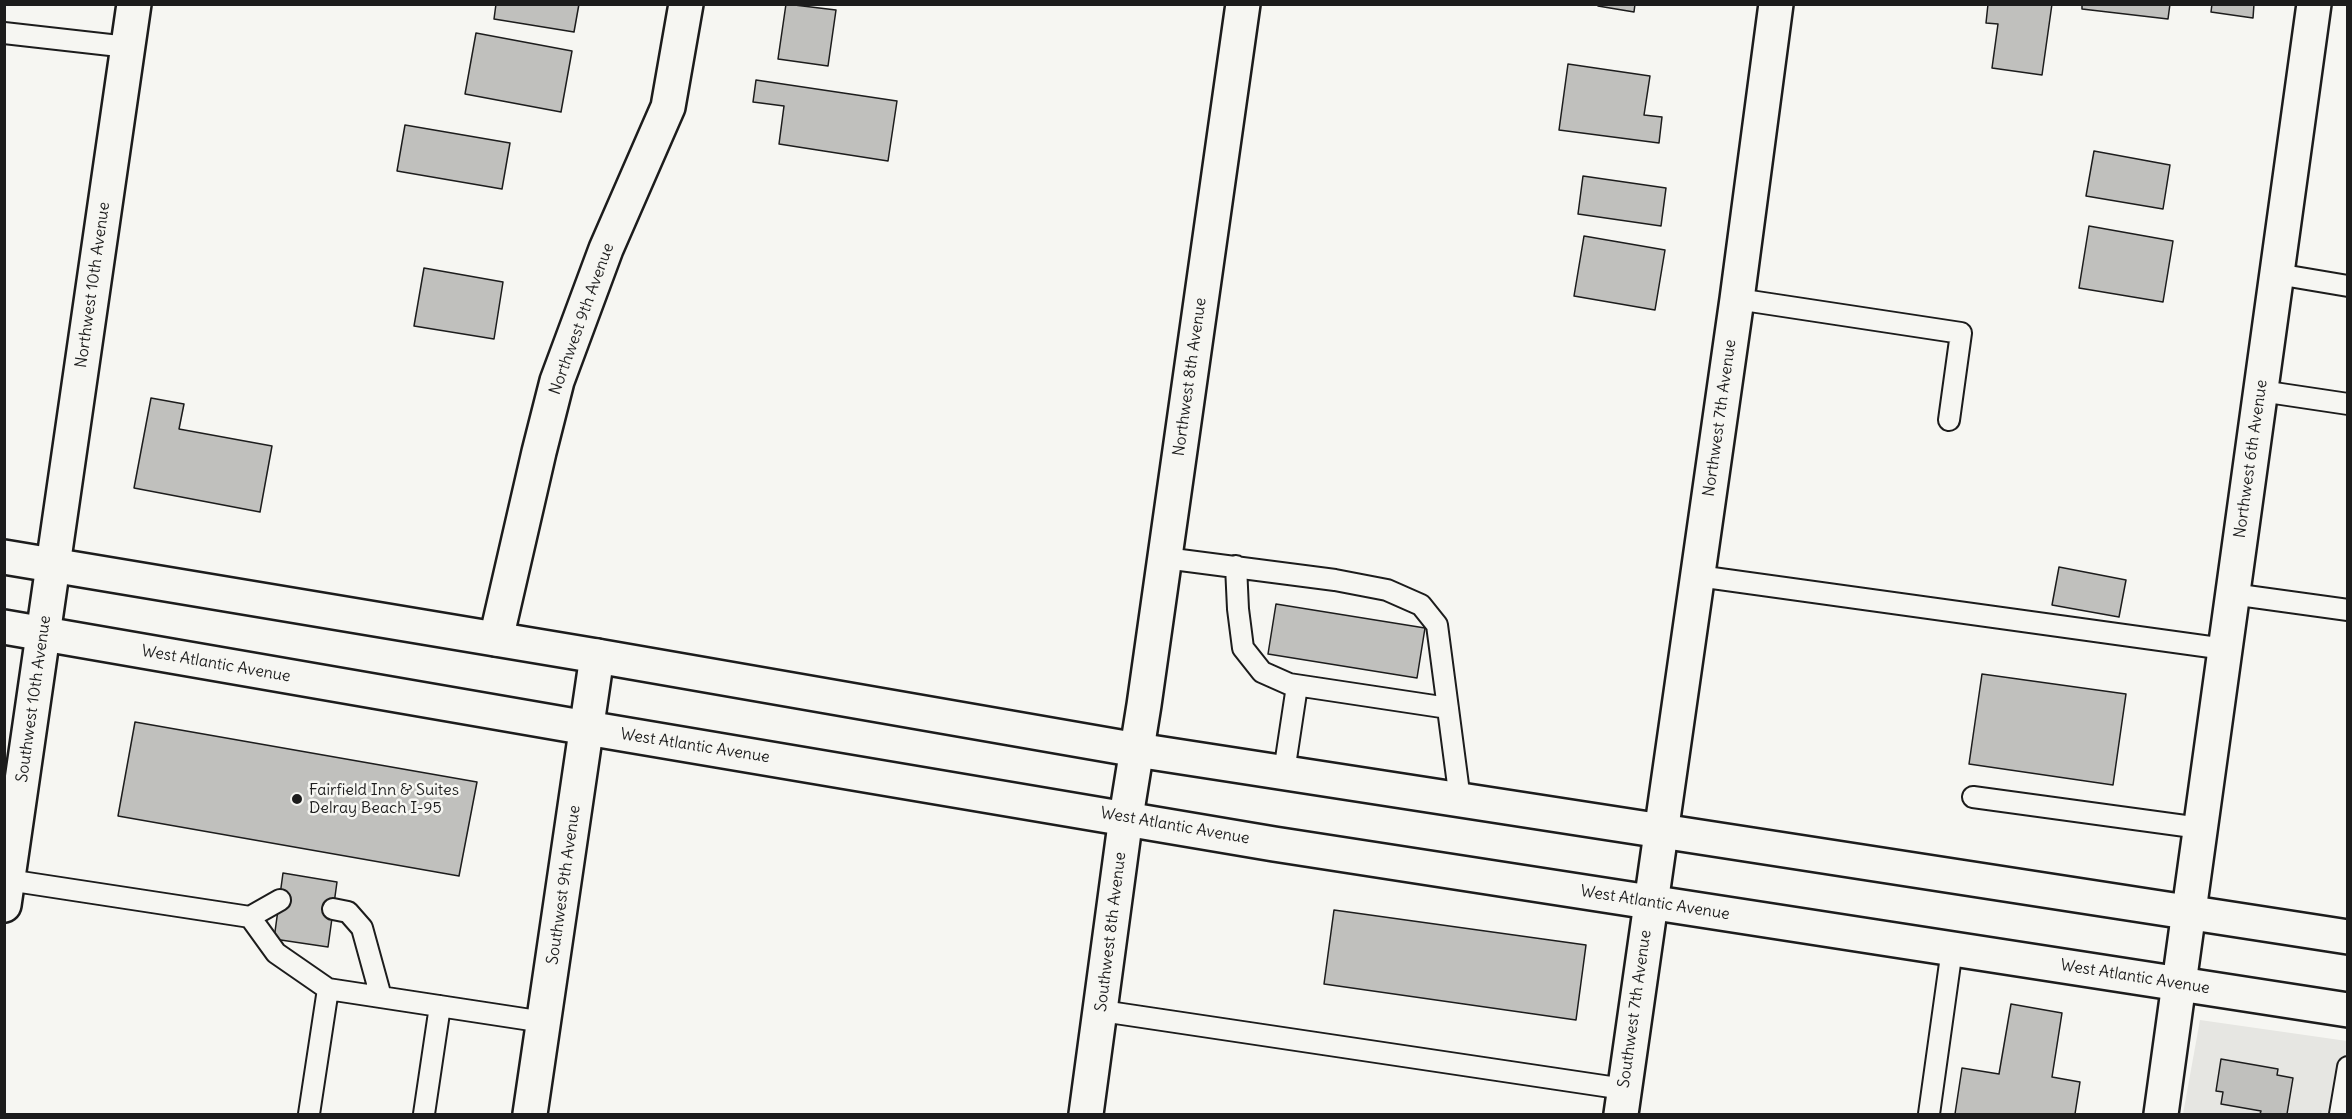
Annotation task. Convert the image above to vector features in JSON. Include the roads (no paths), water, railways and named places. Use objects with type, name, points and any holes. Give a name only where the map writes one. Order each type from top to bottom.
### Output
[{"type":"street","name":"Northwest 10th Avenue","points":[[53,565],[134,4]]},
{"type":"street","name":"Northwest 9th Avenue","points":[[496,639],[538,452],[557,381],[606,249],[668,107],[686,4]]},
{"type":"street","name":"Northwest 8th Avenue","points":[[1137,750],[1243,4]]},
{"type":"street","name":"Northwest 7th Avenue","points":[[1662,832],[1776,4]]},
{"type":"street","name":"Northwest 6th Avenue","points":[[2161,1114],[2314,4]]},
{"type":"street","points":[[4,557],[597,656],[1137,750],[2348,937]]},
{"type":"street","name":"Southwest 10th Avenue","points":[[6,892],[53,565]]},
{"type":"street","name":"West Atlantic Avenue","points":[[4,627],[1274,844],[2348,1010]]},
{"type":"street","name":"Southwest 9th Avenue","points":[[530,1114],[597,656]]},
{"type":"street","name":"Southwest 8th Avenue","points":[[1086,1114],[1137,750]]},
{"type":"street","name":"Southwest 7th Avenue","points":[[1622,1102],[1662,832]]},
{"type":"lane","points":[[4,33],[128,47]]},
{"type":"lane","points":[[2277,274],[2348,286]]},
{"type":"lane","points":[[1737,299],[1961,333],[1949,420]]},
{"type":"lane","points":[[2261,390],[2348,404]]},
{"type":"lane","points":[[1165,558],[1236,566],[1387,590],[1421,605],[1437,625],[1460,800]]},
{"type":"lane","points":[[1236,566],[1243,648],[1262,672],[1297,686],[1448,708]]},
{"type":"lane","points":[[1698,576],[2225,649]]},
{"type":"lane","points":[[2232,594],[2348,610]]},
{"type":"lane","points":[[1284,772],[1297,686]]},
{"type":"lane","points":[[1972,797],[2200,828]]},
{"type":"lane","points":[[6,892],[250,917],[280,900]]},
{"type":"lane","points":[[333,909],[348,912],[362,928],[381,997]]},
{"type":"lane","points":[[250,917],[276,953],[328,989],[544,1022]]},
{"type":"lane","points":[[1929,1114],[1952,949]]},
{"type":"lane","points":[[309,1114],[328,989]]},
{"type":"lane","points":[[423,1114],[440,1006]]},
{"type":"lane","points":[[1102,1011],[1622,1102]]},
{"type":"lane","points":[[2340,1114],[2348,1067]]},
{"type":"place","name":"Fairfield Inn & Suites Delray Beach I-95","points":[[297,799]]}]
